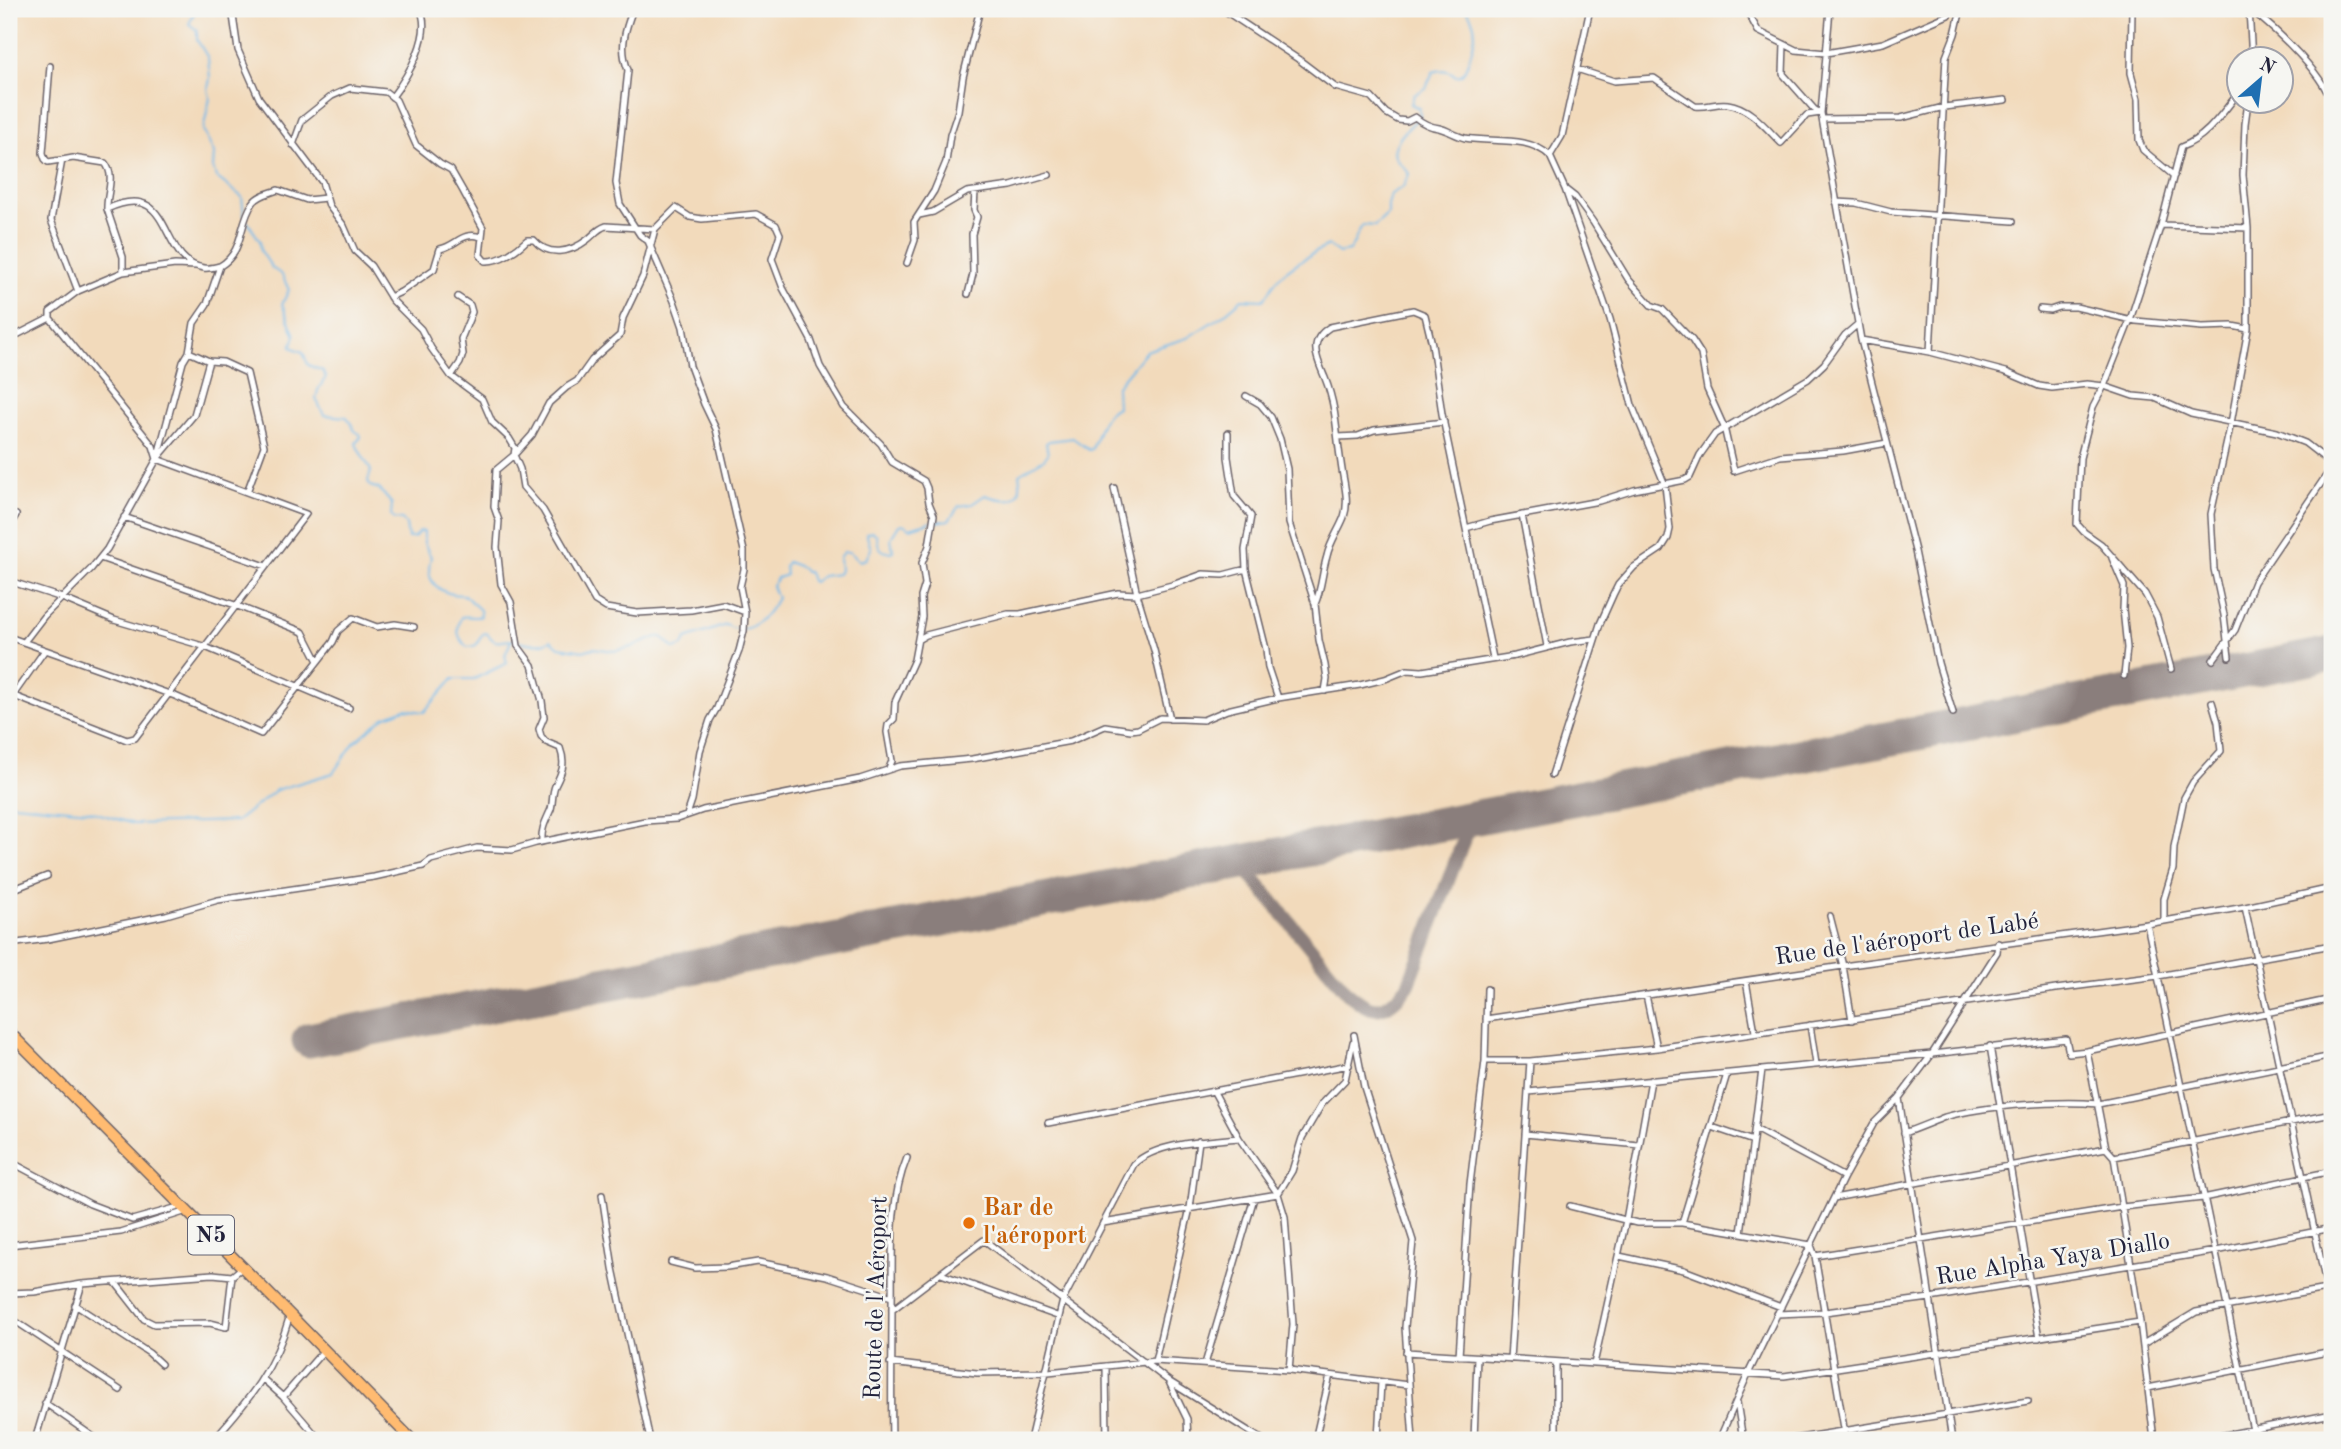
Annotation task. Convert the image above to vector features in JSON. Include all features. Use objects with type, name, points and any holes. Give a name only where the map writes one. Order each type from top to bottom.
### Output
[{"type":"highway","name":"N5","points":[[9,1032],[412,1440]]},
{"type":"street","points":[[232,9],[238,50],[259,98],[322,182],[329,206],[344,226],[355,251],[371,266],[390,297],[421,329],[451,376],[482,399],[483,407],[492,422],[509,438],[515,448],[514,455],[523,486],[543,510],[595,601],[606,608],[637,613],[691,610],[723,604],[744,612]]},
{"type":"street","points":[[393,97],[418,55],[424,29],[424,17],[420,9]]},
{"type":"street","points":[[633,9],[622,47],[628,70],[616,183],[620,204],[650,245],[674,301],[683,327],[690,366],[716,429],[744,551],[740,587],[744,628],[739,651],[700,751],[687,816]]},
{"type":"street","points":[[907,263],[915,240],[914,222],[934,191],[946,162],[974,27],[979,13],[985,9]]},
{"type":"street","points":[[1222,9],[1298,58],[1335,87],[1371,97],[1386,113],[1398,120],[1417,119],[1432,128],[1440,128],[1463,137],[1517,142],[1536,147],[1550,156],[1565,190],[1610,319],[1632,405],[1665,485],[1670,529],[1661,549],[1634,567],[1618,585],[1595,639],[1552,775]]},
{"type":"street","points":[[1550,156],[1562,136],[1590,9]]},
{"type":"street","points":[[1746,9],[1758,31],[1796,50],[1826,53],[1883,43],[1948,15],[1953,9]]},
{"type":"street","points":[[1830,9],[1821,116],[1836,202],[1861,340],[1915,551],[1938,663],[1953,713]]},
{"type":"street","points":[[1930,352],[1946,57],[1961,9]]},
{"type":"street","points":[[2132,9],[2131,73],[2137,99],[2138,140],[2143,150],[2174,176]]},
{"type":"street","points":[[2250,9],[2251,46]]},
{"type":"street","points":[[2250,9],[2280,33],[2308,64],[2332,99],[2332,109]]},
{"type":"street","points":[[1784,44],[1783,74],[1821,116]]},
{"type":"street","points":[[50,66],[43,153],[45,159],[48,162],[73,158],[105,163],[109,167],[111,177],[107,209],[123,257],[123,272]]},
{"type":"street","points":[[1577,69],[1615,82],[1654,78],[1695,106],[1726,103],[1743,108],[1781,143],[1807,115],[1901,118],[1944,107],[2005,100]]},
{"type":"street","points":[[293,145],[302,120],[332,96],[350,88],[386,92],[393,97],[404,114],[416,145],[451,170],[483,228],[480,255],[485,261],[493,261],[520,247],[527,240],[534,240],[549,252],[578,246],[606,226],[655,229]]},
{"type":"street","points":[[2171,669],[2151,604],[2111,555],[2077,524],[2080,458],[2092,407],[2104,386],[2130,320],[2161,225],[2182,147],[2202,135],[2226,106]]},
{"type":"street","points":[[2228,657],[2224,615],[2214,569],[2211,514],[2248,329],[2248,228],[2243,176],[2246,116]]},
{"type":"street","points":[[62,160],[51,220],[78,291]]},
{"type":"street","points":[[919,215],[933,212],[967,192],[1011,186],[1049,175]]},
{"type":"street","points":[[157,459],[153,446],[50,318],[50,312],[78,291],[123,272],[175,265],[220,266],[233,259],[253,203],[261,196],[278,190],[307,200],[326,198]]},
{"type":"street","points":[[1565,190],[1575,197],[1628,279],[1651,306],[1662,309],[1692,340],[1701,354],[1707,389],[1724,427],[1734,471],[1780,456],[1843,451],[1887,443]]},
{"type":"street","points":[[968,293],[973,274],[972,234],[977,217],[974,210],[975,191]]},
{"type":"street","points":[[107,209],[140,202],[153,208],[163,220],[178,250],[200,267]]},
{"type":"street","points":[[1836,202],[1891,212],[2013,221]]},
{"type":"street","points":[[542,842],[544,822],[552,807],[554,789],[563,772],[564,761],[560,748],[541,736],[539,729],[544,717],[542,701],[532,665],[517,640],[511,602],[501,584],[497,547],[499,521],[494,502],[495,470],[514,455],[532,435],[549,403],[577,381],[592,360],[620,335],[625,312],[643,276],[655,229],[676,208],[690,217],[702,219],[756,214],[776,225],[780,234],[772,259],[783,288],[811,340],[820,366],[844,407],[881,444],[892,462],[924,481],[927,488],[934,515],[929,546],[922,563],[925,580],[921,597],[922,617],[909,675],[895,702],[894,719],[888,725],[892,761],[889,768]]},
{"type":"street","points":[[2161,225],[2248,228]]},
{"type":"street","points":[[390,297],[434,269],[440,249],[446,248],[461,237],[473,234],[481,237]]},
{"type":"street","points":[[157,459],[183,362],[189,352],[194,323],[207,304],[220,266]]},
{"type":"street","points":[[451,376],[463,354],[461,340],[472,312],[470,305],[458,298]]},
{"type":"street","points":[[2040,309],[2076,307],[2130,320],[2248,329]]},
{"type":"street","points":[[1315,604],[1329,548],[1346,506],[1346,478],[1341,466],[1332,401],[1315,355],[1321,332],[1345,323],[1413,310],[1425,315],[1444,422],[1493,658]]},
{"type":"street","points":[[9,339],[50,318]]},
{"type":"street","points":[[1466,528],[1599,501],[1634,490],[1678,483],[1690,477],[1708,442],[1724,427],[1808,379],[1845,335],[1858,324]]},
{"type":"street","points":[[1861,340],[1930,352],[2006,372],[2039,386],[2052,388],[2087,384],[2104,386],[2133,396],[2155,398],[2191,414],[2286,435],[2305,443],[2332,466],[2254,582],[2235,630],[2213,660]]},
{"type":"street","points":[[189,352],[209,361],[223,362],[247,373],[264,446],[247,492]]},
{"type":"street","points":[[24,642],[44,616],[100,558],[157,459],[194,415],[209,361]]},
{"type":"street","points":[[1246,396],[1259,404],[1271,418],[1280,439],[1287,469],[1289,523],[1315,604],[1327,679],[1325,691]]},
{"type":"street","points":[[1338,437],[1358,436],[1385,428],[1444,422]]},
{"type":"street","points":[[1228,433],[1227,457],[1234,496],[1251,516],[1245,550],[1246,569],[1266,649],[1268,668],[1278,698]]},
{"type":"street","points":[[45,650],[10,697],[127,740],[135,738],[306,514],[157,459]]},
{"type":"street","points":[[1114,488],[1137,594],[1154,650],[1170,719]]},
{"type":"street","points":[[9,527],[16,515]]},
{"type":"street","points":[[1522,515],[1547,646]]},
{"type":"street","points":[[124,517],[266,566]]},
{"type":"street","points":[[2111,555],[2124,586],[2123,609],[2127,648],[2124,676]]},
{"type":"street","points":[[100,558],[303,632],[318,661]]},
{"type":"street","points":[[919,639],[1000,615],[1020,614],[1118,593],[1137,594],[1203,574],[1223,575],[1246,569]]},
{"type":"street","points":[[9,581],[62,598],[114,620],[203,646],[349,708]]},
{"type":"street","points":[[9,637],[167,693],[261,734],[333,642],[338,631],[353,618],[377,627],[394,624],[414,627]]},
{"type":"street","points":[[9,944],[48,939],[166,915],[218,900],[374,877],[423,866],[431,860],[478,848],[512,850],[645,821],[677,819],[793,791],[860,779],[889,768],[926,761],[972,759],[1071,741],[1105,726],[1131,730],[1160,718],[1203,720],[1227,710],[1385,679],[1407,670],[1422,671],[1515,656],[1547,646],[1595,639]]},
{"type":"street","points":[[2164,921],[2164,899],[2173,869],[2174,848],[2184,798],[2193,782],[2221,751],[2213,702]]},
{"type":"street","points":[[9,891],[47,876]]},
{"type":"street","name":"Rue de l'aéroport de Labé","points":[[1486,1019],[1998,943],[2147,924],[2332,888]]},
{"type":"street","points":[[2245,907],[2330,1289],[2332,1312]]},
{"type":"street","points":[[1830,916],[1843,966],[1852,1020]]},
{"type":"street","points":[[2147,924],[2255,1440]]},
{"type":"street","points":[[1719,1440],[1777,1314],[1844,1177],[1874,1123],[1899,1098],[1932,1054],[1997,952],[1998,943]]},
{"type":"street","points":[[1485,1061],[1530,1061],[1657,1048],[2158,976],[2332,945]]},
{"type":"street","points":[[1746,981],[1755,1032]]},
{"type":"street","points":[[1459,1356],[1470,1184],[1485,1061],[1487,989]]},
{"type":"street","points":[[1646,996],[1657,1048]]},
{"type":"street","points":[[1528,1092],[2066,1039],[2069,1053],[2087,1051],[2332,999]]},
{"type":"street","points":[[1810,1026],[1816,1065]]},
{"type":"street","points":[[1103,1223],[1278,1194],[1292,1171],[1302,1138],[1322,1104],[1345,1080],[1354,1035],[1364,1087],[1413,1241],[1405,1327],[1413,1440]]},
{"type":"street","points":[[1990,1046],[2039,1338]]},
{"type":"street","points":[[2087,1051],[2106,1147],[2114,1157],[2140,1322],[2154,1440]]},
{"type":"street","points":[[1904,1133],[1947,1117],[2000,1108],[2074,1101],[2098,1104],[2332,1056]]},
{"type":"street","points":[[1510,1359],[1530,1061]]},
{"type":"street","points":[[1048,1123],[1349,1065]]},
{"type":"street","points":[[1741,1233],[1762,1070]]},
{"type":"street","points":[[1682,1223],[1727,1074]]},
{"type":"street","points":[[1594,1364],[1619,1256],[1651,1080]]},
{"type":"street","points":[[1214,1092],[1239,1138],[1278,1194],[1285,1217],[1293,1324],[1289,1370]]},
{"type":"street","points":[[1899,1098],[1952,1440]]},
{"type":"street","points":[[2114,1157],[2332,1114]]},
{"type":"street","points":[[1712,1127],[1753,1141]]},
{"type":"street","points":[[1755,1129],[1844,1177]]},
{"type":"street","points":[[1525,1134],[1639,1145]]},
{"type":"street","points":[[1030,1440],[1048,1372],[1057,1316],[1063,1300],[1134,1164],[1145,1154],[1199,1142],[1239,1138]]},
{"type":"street","points":[[1155,1361],[1190,1208],[1199,1142]]},
{"type":"street","points":[[1834,1198],[2106,1147]]},
{"type":"street","name":"Route de l'Aéroport","points":[[892,1440],[890,1363],[893,1212],[899,1176],[907,1158]]},
{"type":"street","points":[[9,1161],[90,1204],[132,1220],[185,1209]]},
{"type":"street","points":[[1815,1256],[2122,1207],[2203,1198],[2332,1171]]},
{"type":"street","points":[[602,1195],[613,1268],[650,1440]]},
{"type":"street","points":[[1205,1364],[1254,1198]]},
{"type":"street","points":[[1570,1206],[1637,1223],[1682,1223],[1811,1245]]},
{"type":"street","points":[[9,1245],[121,1233],[185,1209]]},
{"type":"street","name":"Rue Alpha Yaya Diallo","points":[[1777,1314],[1825,1312],[1930,1298],[2216,1251],[2332,1228]]},
{"type":"street","points":[[892,1310],[984,1240],[1170,1382],[1263,1440]]},
{"type":"street","points":[[1811,1245],[1846,1440]]},
{"type":"street","points":[[1619,1256],[1684,1270],[1781,1307]]},
{"type":"street","points":[[671,1262],[695,1268],[758,1262],[827,1276],[892,1297]]},
{"type":"street","points":[[115,1282],[144,1319],[154,1324],[210,1323],[226,1327],[232,1276],[243,1267]]},
{"type":"street","points":[[9,1293],[82,1284],[214,1274],[232,1276]]},
{"type":"street","points":[[941,1274],[1057,1316]]},
{"type":"street","points":[[35,1440],[82,1284]]},
{"type":"street","points":[[2143,1344],[2196,1312],[2330,1289]]},
{"type":"street","points":[[75,1305],[149,1353],[161,1364]]},
{"type":"street","points":[[213,1440],[245,1406],[263,1379],[285,1334],[290,1315]]},
{"type":"street","points":[[9,1317],[120,1390]]},
{"type":"street","points":[[1406,1352],[1784,1376],[2140,1322]]},
{"type":"street","points":[[283,1397],[324,1349]]},
{"type":"street","points":[[2148,1388],[2332,1351]]},
{"type":"street","points":[[1474,1440],[1477,1357]]},
{"type":"street","points":[[890,1363],[977,1373],[1048,1372],[1155,1361],[1289,1370],[1408,1385]]},
{"type":"street","points":[[1556,1362],[1556,1440]]},
{"type":"street","points":[[1106,1366],[1107,1440]]},
{"type":"street","points":[[1315,1440],[1330,1375]]},
{"type":"street","points":[[263,1379],[283,1397],[320,1440]]},
{"type":"street","points":[[1170,1382],[1186,1419],[1188,1440]]},
{"type":"street","points":[[1378,1440],[1381,1382]]},
{"type":"street","points":[[1736,1400],[1743,1440]]},
{"type":"street","points":[[1787,1440],[2028,1401]]},
{"type":"street","points":[[45,1403],[97,1440]]},
{"type":"street","points":[[2199,1440],[2332,1414]]},
{"type":"waterway","points":[[196,9],[189,24],[197,30],[197,40],[208,58],[210,78],[210,98],[203,130],[214,153],[213,168],[216,177],[242,197],[244,216]]},
{"type":"waterway","points":[[1428,9],[1446,13],[1463,9]]},
{"type":"waterway","points":[[936,522],[949,520],[959,506],[972,504],[985,495],[1007,500],[1013,498],[1019,491],[1019,474],[1044,459],[1048,454],[1046,443],[1049,441],[1073,438],[1089,450],[1092,449],[1103,420],[1117,407],[1116,387],[1146,351],[1187,338],[1242,299],[1263,300],[1276,281],[1293,266],[1329,246],[1339,253],[1349,251],[1363,225],[1375,226],[1388,214],[1391,194],[1403,187],[1409,174],[1394,154],[1401,137],[1420,116],[1419,108],[1411,104],[1414,95],[1426,88],[1433,72],[1451,72],[1456,76],[1465,70],[1475,31],[1466,9]]},
{"type":"waterway","points":[[247,221],[260,241],[261,251],[272,268],[282,275],[289,290],[282,304],[295,336],[291,347],[303,352],[308,365],[323,371],[326,377],[316,399],[324,415],[347,417],[355,431],[360,434],[361,437],[356,443],[371,471],[368,481],[370,486],[379,489],[392,504],[391,515],[406,525],[408,538],[414,537],[420,531],[424,532],[424,543],[431,557],[430,574],[436,586],[448,593],[464,595],[480,610],[481,616],[461,617],[459,637],[467,647],[477,644],[484,633],[497,641],[515,640]]},
{"type":"waterway","points":[[520,641],[536,644],[551,640],[559,647],[583,651],[593,648],[614,651],[662,637],[675,649],[683,646],[686,639],[726,625],[742,629],[756,624],[777,598],[772,586],[777,578],[786,575],[787,562],[803,568],[814,582],[822,576],[838,574],[839,558],[843,552],[850,552],[859,561],[866,559],[871,549],[866,533],[873,532],[877,535],[880,548],[889,552],[893,551],[891,538],[899,525],[910,528],[930,522]]},
{"type":"waterway","points":[[9,801],[14,804],[90,811],[134,824],[237,821],[276,790],[333,773],[354,743],[384,717],[405,709],[424,712],[453,679],[474,679],[507,663],[505,655],[511,641]]},
{"type":"taxiway","points":[[1240,862],[1347,992],[1372,1008],[1385,1007],[1408,986],[1472,818]]},
{"type":"runway","points":[[309,1040],[2332,654]]},
{"type":"place","name":"Bar de l'aéroport","points":[[969,1223]]}]
